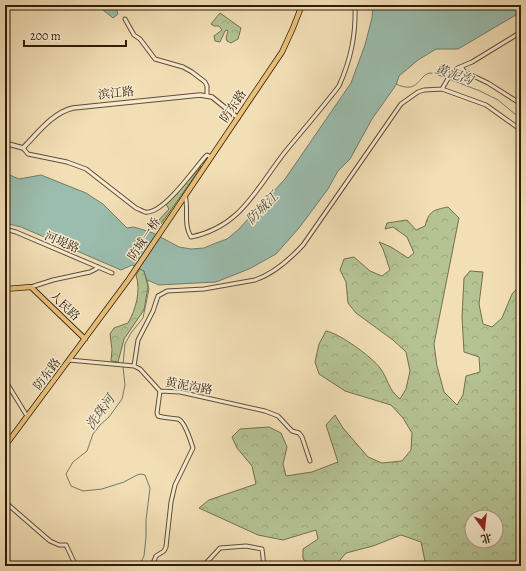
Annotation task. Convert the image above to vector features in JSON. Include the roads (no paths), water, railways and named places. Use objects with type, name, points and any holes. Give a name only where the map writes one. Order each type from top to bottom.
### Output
[{"type":"main road","name":"防东路","points":[[173,214],[282,52],[294,28],[302,5]]},
{"type":"main road","name":"防城一桥","points":[[132,275],[173,214]]},
{"type":"main road","name":"防东路","points":[[5,446],[132,275]]},
{"type":"main road","name":"人民路","points":[[5,289],[31,287],[85,339]]},
{"type":"street","points":[[186,195],[188,204],[186,229],[191,237],[219,228],[245,207],[284,152],[339,86],[345,73],[354,40],[355,5]]},
{"type":"street","points":[[124,19],[134,35],[140,39],[155,59],[183,67],[192,72],[205,82],[207,86],[207,95],[216,100],[238,118]]},
{"type":"street","points":[[442,89],[453,70],[472,62],[521,32]]},
{"type":"street","points":[[460,67],[465,72],[488,83],[521,104]]},
{"type":"street","points":[[70,360],[134,366],[138,340],[153,311],[158,296],[167,291],[204,288],[255,280],[294,255],[309,237],[401,104],[418,92],[424,90],[442,89],[486,105],[521,130]]},
{"type":"street","name":"滨江路","points":[[22,148],[53,117],[67,110],[192,95],[207,95]]},
{"type":"street","points":[[5,143],[22,148],[28,154],[66,162],[86,169],[136,208],[145,212],[151,211],[164,204],[173,196],[205,157],[207,155],[211,157]]},
{"type":"street","name":"河堤路","points":[[5,229],[16,232],[112,272]]},
{"type":"street","name":"人民路","points":[[31,287],[53,280],[90,272],[96,270],[98,267]]},
{"type":"street","name":"黄泥沟路","points":[[134,366],[140,369],[160,391],[180,392],[265,411],[278,416],[292,431],[299,433],[302,437],[310,461]]},
{"type":"street","points":[[5,380],[27,416]]},
{"type":"street","points":[[152,566],[156,556],[164,551],[166,547],[171,502],[176,485],[193,448],[186,434],[186,428],[181,421],[158,416],[160,391]]},
{"type":"street","points":[[5,502],[50,541],[59,545],[66,545],[76,566]]},
{"type":"street","points":[[207,566],[207,562],[220,548],[246,546],[262,549],[264,566]]},
{"type":"water","points":[[101,5],[114,5],[118,14],[113,18],[103,10]]},
{"type":"water","name":"防城江","points":[[373,5],[417,5],[426,7],[429,5],[521,5],[521,12],[458,49],[436,49],[418,60],[399,76],[396,85],[372,119],[350,159],[338,171],[328,189],[299,228],[276,254],[249,269],[216,282],[159,285],[147,280],[144,271],[132,265],[121,270],[21,227],[5,223],[5,173],[19,179],[41,175],[86,193],[103,204],[127,228],[134,227],[153,233],[179,247],[191,249],[204,248],[227,239],[238,230],[285,179],[351,83],[365,45],[372,18]]},
{"type":"waterway","name":"黄泥沟","points":[[396,84],[404,87],[414,86],[426,74],[430,73],[446,78]]},
{"type":"waterway","name":"黄泥沟","points":[[449,79],[498,100],[521,119]]},
{"type":"waterway","name":"洗珠河","points":[[123,364],[125,344],[131,333],[143,318],[149,289],[147,280]]},
{"type":"waterway","name":"洗珠河","points":[[123,367],[125,385],[122,399],[109,417],[93,434],[87,451],[73,462],[66,474],[71,486],[83,491],[102,489],[124,482],[137,475],[145,475],[150,488],[144,556],[139,566]]}]
